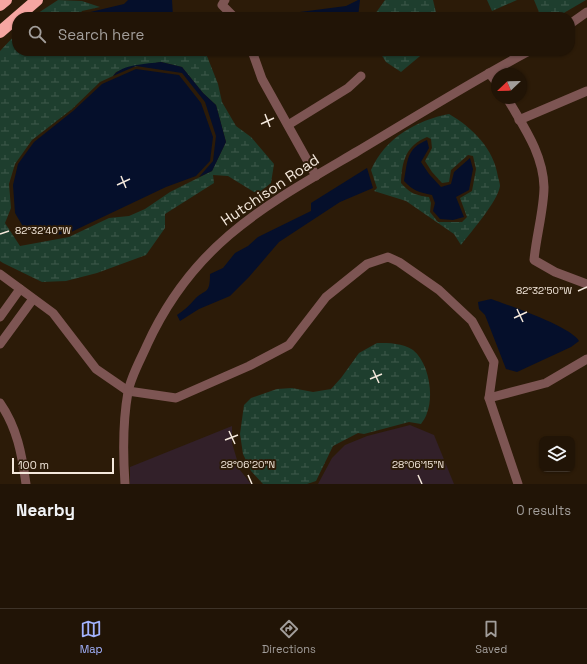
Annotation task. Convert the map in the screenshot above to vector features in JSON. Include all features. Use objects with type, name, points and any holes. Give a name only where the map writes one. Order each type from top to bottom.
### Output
[{"type":"highway","points":[[0,5],[6,0]]},
{"type":"highway","points":[[23,12],[37,0]]},
{"type":"highway","points":[[0,32],[12,22]]},
{"type":"street","points":[[225,0],[222,5],[229,12]]},
{"type":"street","points":[[575,20],[587,12]]},
{"type":"street","points":[[254,56],[262,79],[316,176]]},
{"type":"street","name":"Hutchison Road","points":[[125,484],[124,457],[128,391],[158,321],[178,289],[202,259],[225,237],[251,217],[316,176],[520,56]]},
{"type":"street","points":[[288,125],[348,88],[361,76]]},
{"type":"street","points":[[519,120],[587,90]]},
{"type":"street","points":[[510,104],[531,138],[540,161],[544,188],[534,260],[556,272],[587,284]]},
{"type":"street","points":[[0,274],[53,312],[96,369],[128,391],[176,398],[249,366],[289,345],[326,297],[367,264],[388,257],[399,262],[439,290],[472,321],[494,362],[489,398],[518,484]]},
{"type":"street","points":[[0,317],[20,289]]},
{"type":"street","points":[[0,344],[33,299]]},
{"type":"street","points":[[489,398],[546,383],[587,359]]},
{"type":"street","points":[[0,403],[5,410],[20,444],[26,484]]},
{"type":"shaded area","points":[[410,425],[434,435],[454,484],[318,484],[332,458],[345,445],[367,436]]},
{"type":"shaded area","points":[[232,426],[232,443],[240,470],[251,484],[130,484],[130,467]]},
{"type":"green space","points":[[58,0],[82,1],[100,7],[81,12],[40,12]]},
{"type":"green space","points":[[385,0],[433,0],[436,12],[377,12]]},
{"type":"green space","points":[[487,0],[517,0],[492,11]]},
{"type":"green space","points":[[534,0],[586,0],[566,12],[539,12]]},
{"type":"green space","points":[[12,38],[12,56],[207,56],[218,84],[222,102],[236,126],[251,137],[274,164],[271,183],[261,191],[254,192],[228,176],[213,175],[214,183],[165,214],[165,228],[146,255],[97,273],[66,281],[42,282],[0,261],[0,51]],"holes":[[[161,62],[182,67],[203,93],[216,105],[226,142],[212,171],[170,192],[145,209],[129,216],[109,218],[69,237],[20,246],[5,223],[11,208],[9,184],[15,164],[32,140],[72,109],[100,82],[113,76],[116,72],[127,68]]]},
{"type":"green space","points":[[382,56],[420,56],[401,72],[386,62]]},
{"type":"green space","points":[[449,114],[466,126],[481,140],[492,157],[500,183],[498,192],[489,208],[461,245],[454,234],[406,201],[374,191],[377,188],[371,170],[385,149],[403,132],[437,117]],"holes":[[[427,137],[431,139],[432,148],[425,161],[442,183],[449,182],[451,170],[468,155],[473,156],[476,169],[472,191],[460,198],[467,217],[462,222],[438,222],[430,212],[431,203],[429,197],[420,196],[408,190],[401,183],[404,161],[410,149]]]},
{"type":"green space","points":[[377,343],[405,346],[413,350],[423,363],[429,380],[430,397],[427,414],[421,424],[409,422],[364,434],[358,433],[333,446],[316,481],[307,484],[263,484],[251,471],[243,454],[240,434],[244,405],[251,398],[277,389],[292,388],[313,392],[331,389],[359,353]]},
{"type":"water","points":[[128,0],[172,0],[173,12],[90,12],[124,4]]},
{"type":"water","points":[[360,0],[359,12],[300,12],[346,6]]},
{"type":"water","points":[[161,62],[182,67],[203,93],[216,105],[226,142],[212,171],[199,177],[213,161],[216,136],[205,102],[182,73],[136,66],[113,76],[122,69],[128,67]]},
{"type":"water","points":[[136,69],[179,75],[201,103],[213,137],[210,161],[196,176],[166,187],[67,234],[43,235],[25,230],[15,213],[13,185],[18,164],[34,142],[73,111],[102,84]]},
{"type":"water","points":[[427,140],[429,148],[421,162],[429,174],[441,187],[451,184],[454,172],[470,158],[473,169],[469,190],[456,197],[464,217],[453,220],[440,219],[433,211],[435,203],[432,195],[416,191],[404,181],[409,156],[415,147]]},
{"type":"water","points":[[367,168],[373,188],[340,202],[279,242],[249,277],[230,296],[199,309],[180,321],[177,315],[208,289],[210,274],[223,268],[235,253],[248,246],[258,237],[311,211],[311,203]]},
{"type":"water","points":[[491,299],[553,323],[574,335],[579,341],[571,347],[517,372],[506,369],[485,315],[479,309],[478,302]]}]
